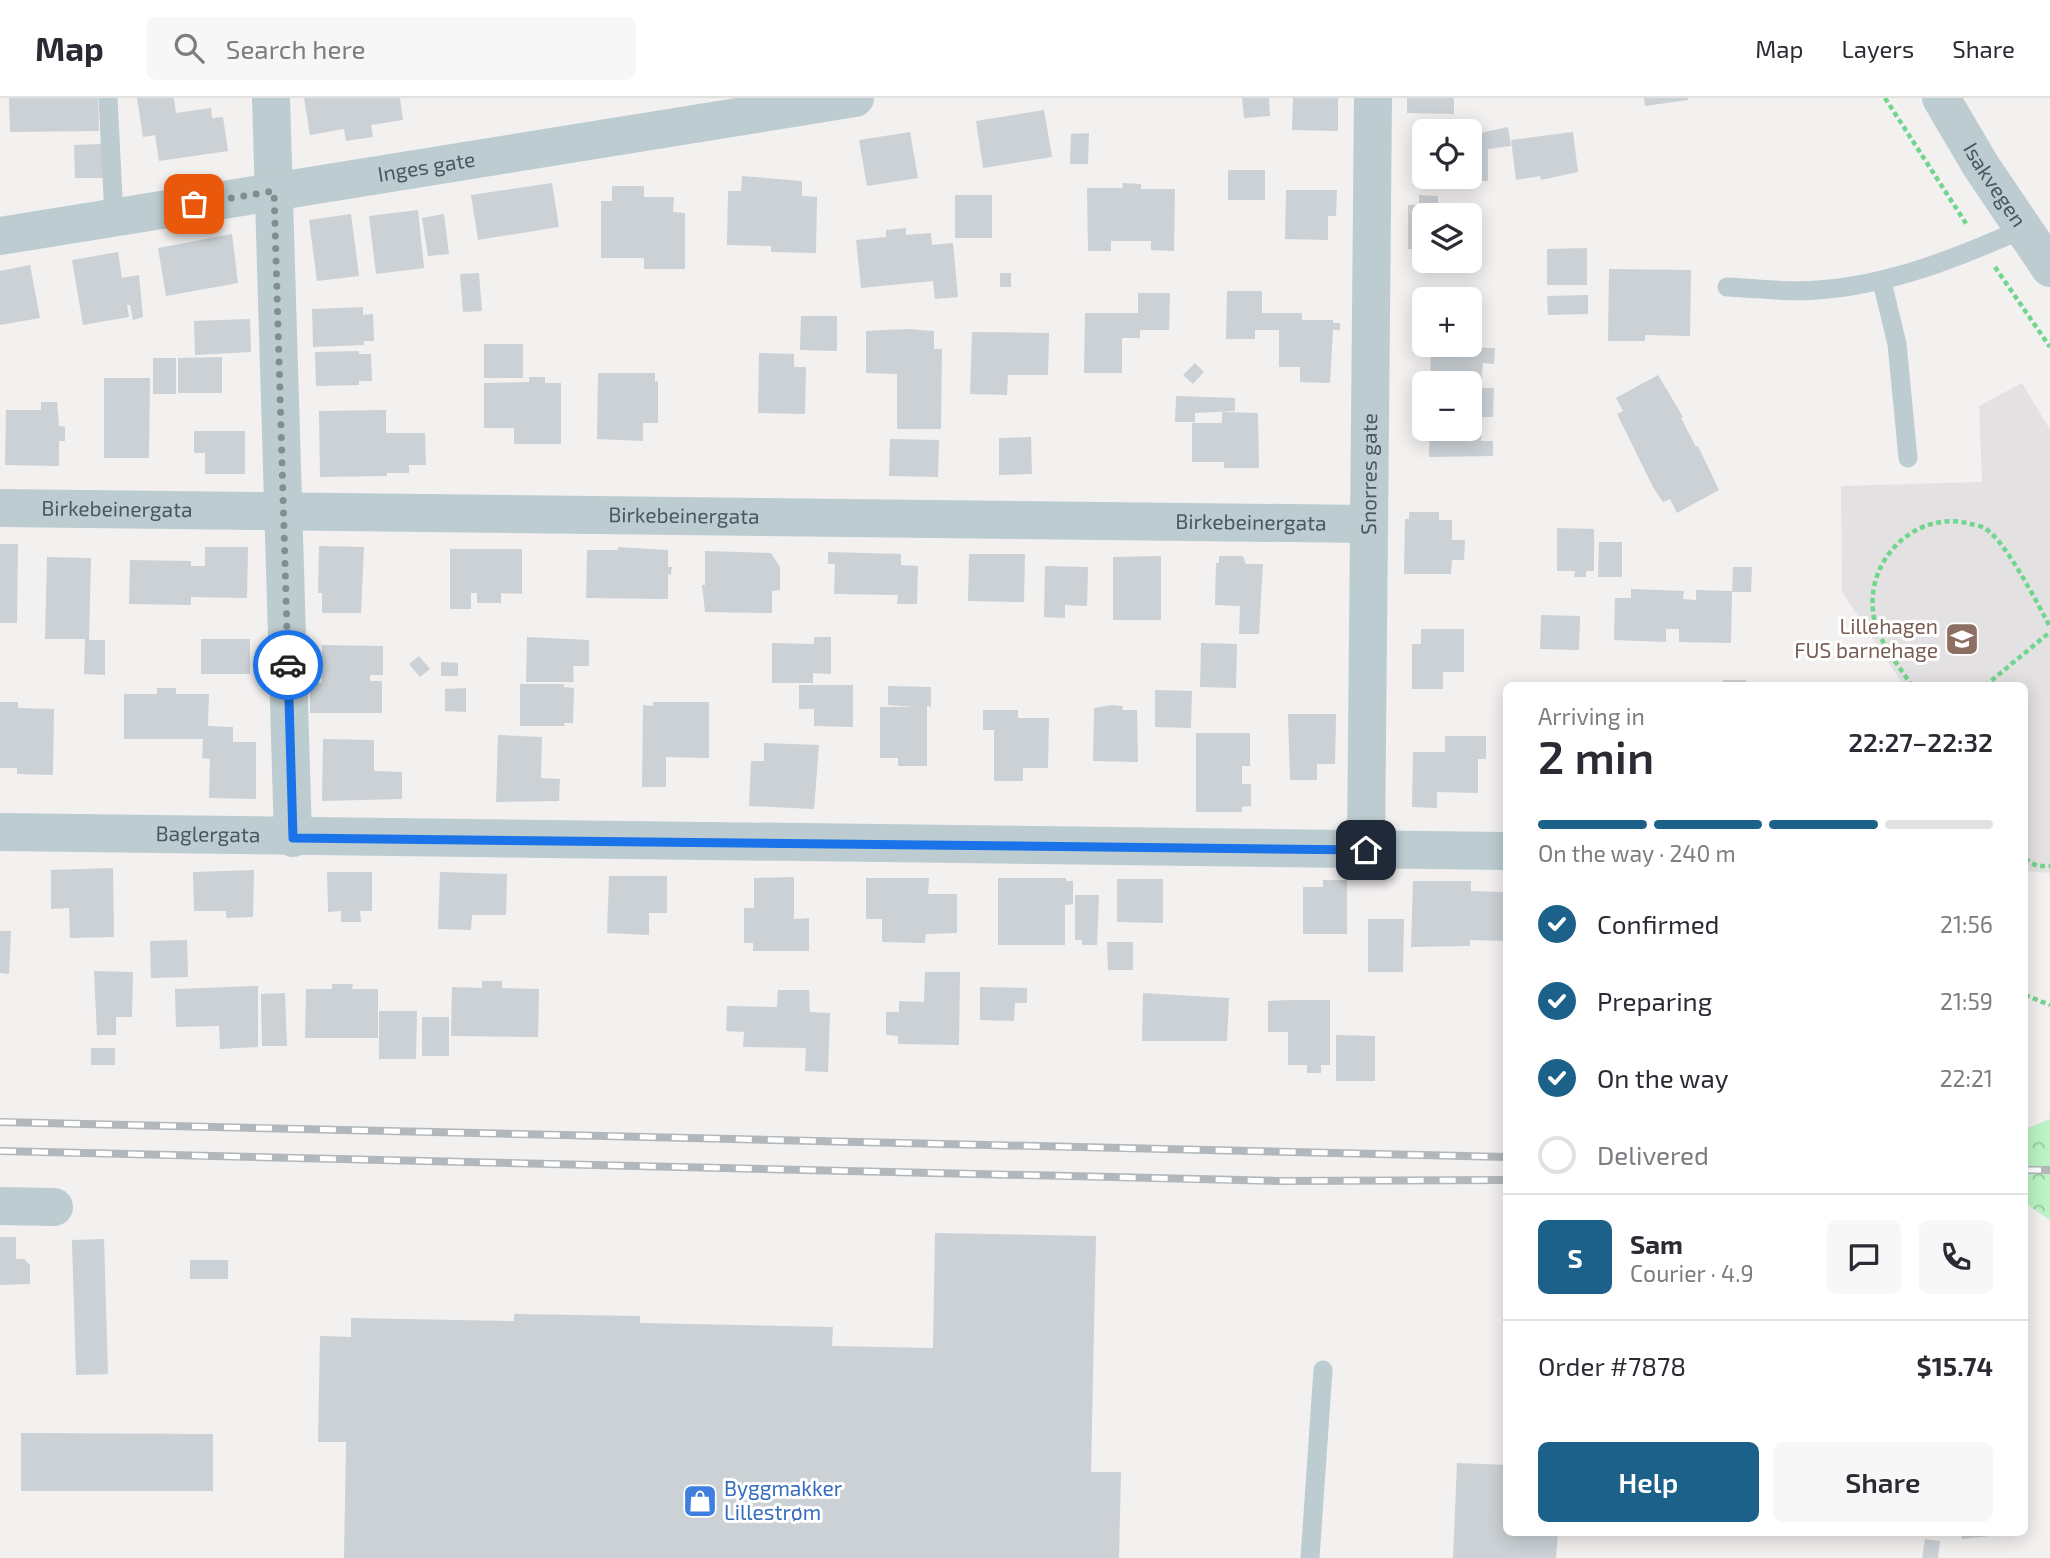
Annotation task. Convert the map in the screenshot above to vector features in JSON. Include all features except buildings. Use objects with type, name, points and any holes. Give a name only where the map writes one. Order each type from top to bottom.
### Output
[{"type":"street","points":[[271,98],[293,838]]},
{"type":"street","name":"Inges gate","points":[[0,236],[855,98]]},
{"type":"street","name":"Snorres gate","points":[[1366,850],[1373,98]]},
{"type":"street","name":"Isakvegen","points":[[1941,98],[2022,229],[2050,268]]},
{"type":"street","name":"Birkebeinergata","points":[[0,508],[1367,524]]},
{"type":"street","name":"Baglergata","points":[[0,832],[293,838],[1503,851]]},
{"type":"street","points":[[0,1206],[54,1207]]},
{"type":"lane","points":[[108,98],[114,218]]},
{"type":"lane","points":[[1727,287],[1817,291],[1882,282],[1982,247],[2022,229]]},
{"type":"lane","points":[[1882,282],[1897,344],[1908,458]]},
{"type":"lane","points":[[1310,1558],[1323,1370]]},
{"type":"path","points":[[1910,682],[1878,632],[1872,610],[1883,564],[1896,543],[1924,525],[1957,520],[1987,529],[2023,576],[2050,626]]},
{"type":"path","points":[[1990,682],[2050,632]]},
{"type":"path","points":[[2028,861],[2038,866],[2050,866]]},
{"type":"path","points":[[2028,996],[2050,1005]]},
{"type":"shaded area","name":"Lillehagen FUS barnehage","points":[[2022,383],[2050,430],[2050,873],[2028,871],[2028,682],[1901,682],[1842,592],[1841,486],[1982,482],[1979,406]]},
{"type":"green space","points":[[2050,1119],[2050,1220],[2028,1205],[2028,1128]]},
{"type":"railway","points":[[0,1122],[1503,1157]]},
{"type":"railway","points":[[0,1151],[1278,1181],[1503,1180]]},
{"type":"railway","points":[[2028,1170],[2050,1170]]},
{"type":"way so far","points":[[194,204],[274,191],[288,665]]},
{"type":"place","name":"Lillehagen FUS barnehage","points":[[1962,639]]},
{"type":"place","name":"Byggmakker Lillestrøm","points":[[700,1501]]},
{"type":"route","points":[[288,665],[293,838],[1366,850]]}]
